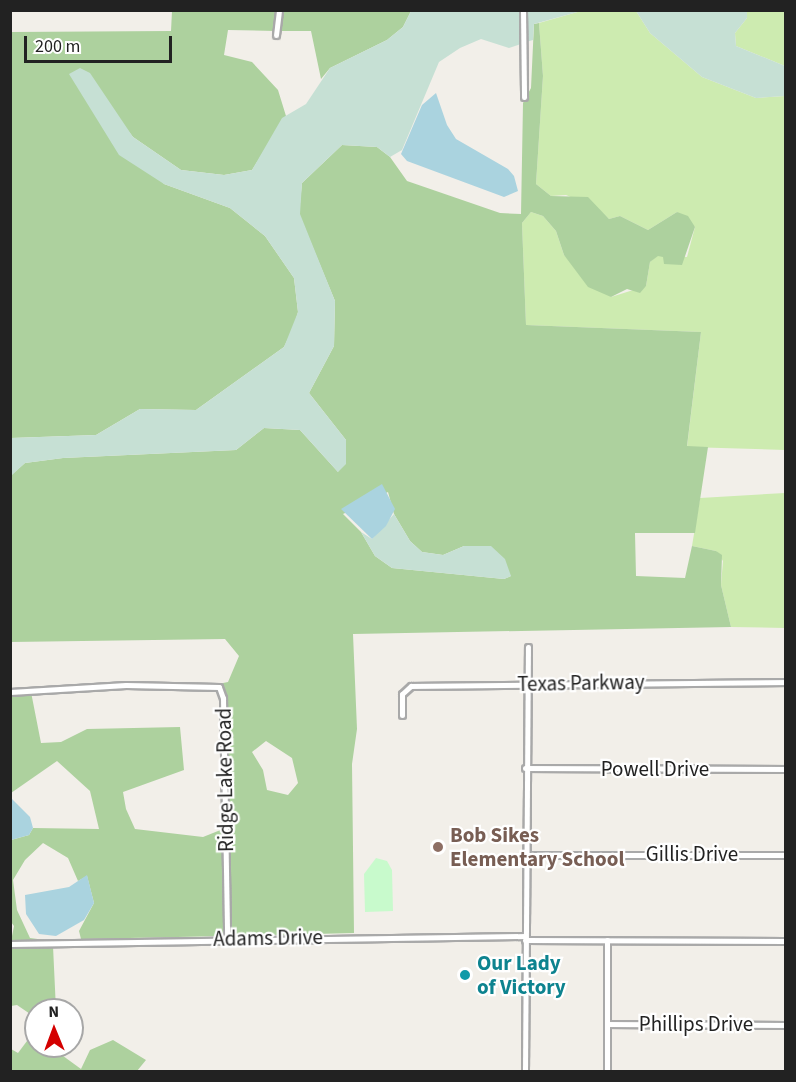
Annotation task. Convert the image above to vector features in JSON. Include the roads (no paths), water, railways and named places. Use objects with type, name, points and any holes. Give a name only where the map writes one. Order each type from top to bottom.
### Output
[{"type":"street","points":[[276,35],[279,10]]},
{"type":"street","points":[[523,10],[524,97]]},
{"type":"street","points":[[525,1071],[525,768],[528,647]]},
{"type":"street","name":"Texas Parkway","points":[[402,715],[402,694],[411,686],[786,682]]},
{"type":"street","name":"Ridge Lake Road","points":[[10,692],[105,686],[219,687],[223,698],[227,939]]},
{"type":"street","name":"Powell Drive","points":[[525,768],[786,769]]},
{"type":"street","name":"Gillis Drive","points":[[526,855],[786,855]]},
{"type":"street","name":"Adams Drive","points":[[10,944],[227,939],[525,938],[786,941]]},
{"type":"street","points":[[607,940],[607,1071]]},
{"type":"street","name":"Phillips Drive","points":[[607,1024],[786,1025]]},
{"type":"water","points":[[436,93],[447,125],[456,139],[508,169],[514,176],[518,191],[504,197],[407,161],[401,154],[422,105]]},
{"type":"water","points":[[382,484],[395,509],[386,526],[372,539],[341,509]]},
{"type":"water","points":[[10,797],[30,817],[33,828],[29,835],[11,840]]},
{"type":"water","points":[[87,875],[94,903],[84,920],[56,936],[39,934],[26,914],[25,895],[69,887]]},
{"type":"place","name":"Bob Sikes Elementary School","points":[[438,847]]},
{"type":"place","name":"Our Lady of Victory","points":[[465,975]]}]
